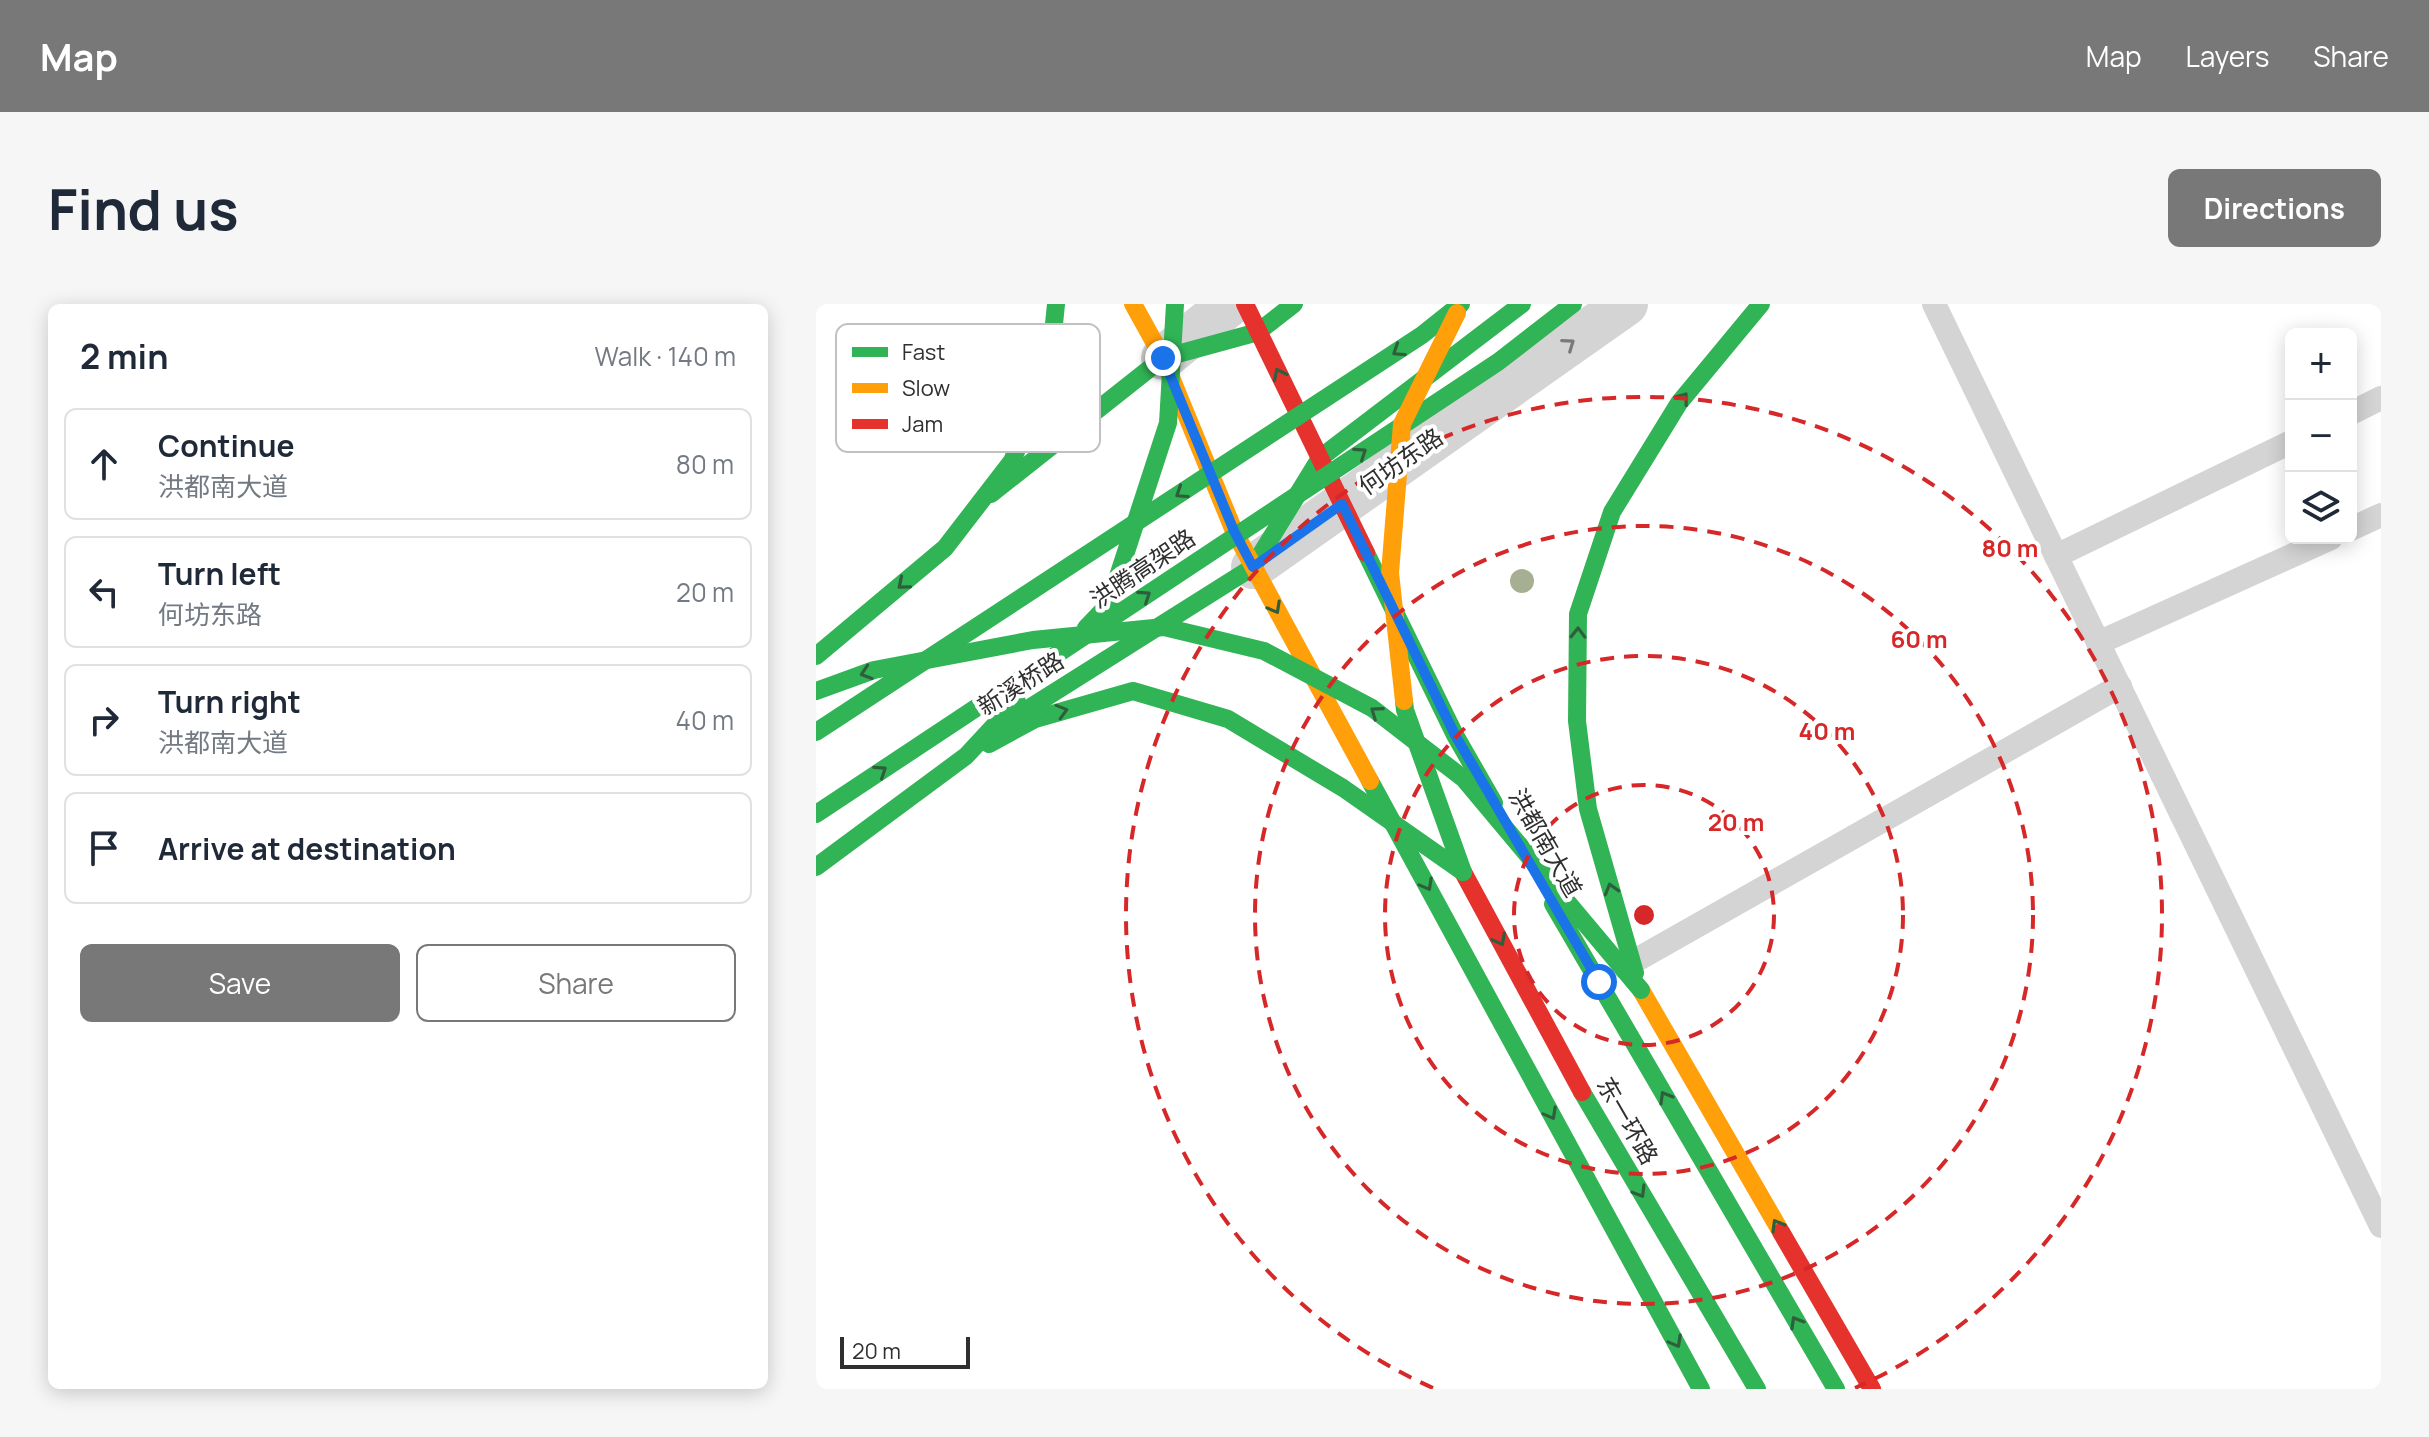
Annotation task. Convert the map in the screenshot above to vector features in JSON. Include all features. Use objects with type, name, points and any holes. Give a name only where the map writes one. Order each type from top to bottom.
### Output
[{"type":"main road","points":[[1054,324],[1056,304]]},
{"type":"main road","points":[[1133,304],[1163,358],[1234,531],[1701,1389]]},
{"type":"main road","points":[[966,756],[1109,604],[1168,423],[1175,304]]},
{"type":"main road","name":"洪都南大道","points":[[1245,304],[1244,318],[1320,458],[1455,735],[1836,1389]]},
{"type":"main road","points":[[1244,318],[1294,304]]},
{"type":"main road","name":"洪腾高架路","points":[[816,732],[1422,335],[1461,304]]},
{"type":"main road","name":"东一环路","points":[[1461,304],[1402,424],[1390,573],[1405,710],[1463,872],[1601,1126],[1757,1389]]},
{"type":"main road","name":"何坊东路","points":[[1253,567],[1320,458],[1522,304]]},
{"type":"main road","name":"洪腾高架路","points":[[816,814],[1498,362],[1573,304]]},
{"type":"main road","points":[[1641,990],[1588,809],[1577,721],[1578,614],[1612,512],[1679,403],[1761,304]]},
{"type":"main road","points":[[1100,408],[1163,358]]},
{"type":"main road","points":[[816,656],[945,548],[1016,452]]},
{"type":"main road","points":[[829,621],[1044,452]]},
{"type":"main road","name":"新溪桥路","points":[[816,844],[1253,567]]},
{"type":"main road","points":[[816,691],[874,670],[1033,640],[1164,627],[1264,651],[1372,708],[1464,779],[1641,990],[1872,1389]]},
{"type":"main road","points":[[816,867],[966,756],[1035,719],[1133,691],[1228,719],[1343,788],[1463,872]]},
{"type":"street","name":"何坊东路","points":[[1253,567],[1626,304]]},
{"type":"street","points":[[1163,358],[1244,318]]},
{"type":"lane","points":[[1934,304],[2381,1226]]},
{"type":"lane","points":[[2357,410],[2381,398]]},
{"type":"lane","points":[[2056,556],[2285,445]]},
{"type":"lane","points":[[2357,526],[2381,515]]},
{"type":"lane","points":[[2098,643],[2318,544]]},
{"type":"lane","points":[[1599,982],[2120,686]]},
{"type":"traffic: fast","points":[[1054,324],[1056,304]]},
{"type":"traffic: fast","points":[[1086,628],[1109,604],[1168,423],[1175,304]]},
{"type":"traffic: fast","points":[[1100,408],[1163,358],[1258,332],[1294,304]]},
{"type":"traffic: fast","points":[[816,732],[1422,335],[1461,304]]},
{"type":"traffic: fast","points":[[1007,722],[1253,567],[1320,458],[1522,304]]},
{"type":"traffic: fast","points":[[816,814],[1498,362],[1573,304]]},
{"type":"traffic: fast","points":[[1635,973],[1588,809],[1577,721],[1578,614],[1612,512],[1679,403],[1761,304]]},
{"type":"traffic: fast","points":[[816,656],[945,548],[1016,452]]},
{"type":"traffic: fast","points":[[991,494],[1044,452]]},
{"type":"traffic: fast","points":[[1366,553],[1455,735],[1494,803]]},
{"type":"traffic: fast","points":[[816,691],[874,670],[1033,640],[1164,627],[1264,651],[1372,708],[1464,779],[1641,990]]},
{"type":"traffic: fast","points":[[989,744],[1035,719],[1133,691],[1228,719],[1343,788],[1463,872]]},
{"type":"traffic: fast","points":[[816,867],[966,756],[1017,701]]},
{"type":"traffic: fast","points":[[1404,701],[1463,872]]},
{"type":"traffic: fast","points":[[1370,781],[1701,1389]]},
{"type":"traffic: fast","points":[[1553,904],[1836,1389]]},
{"type":"traffic: fast","points":[[1582,1092],[1757,1389]]},
{"type":"traffic: slow","points":[[1133,304],[1163,358],[1234,531],[1370,781]]},
{"type":"traffic: slow","points":[[1404,701],[1390,573],[1402,424],[1457,313]]},
{"type":"traffic: slow","points":[[1641,990],[1781,1232]]},
{"type":"traffic: jam","points":[[1245,304],[1366,553]]},
{"type":"traffic: jam","points":[[1463,872],[1582,1092]]},
{"type":"traffic: jam","points":[[1781,1232],[1872,1389]]},
{"type":"route","points":[[1163,358],[1234,531],[1253,567],[1342,504],[1455,735],[1599,982]]}]
